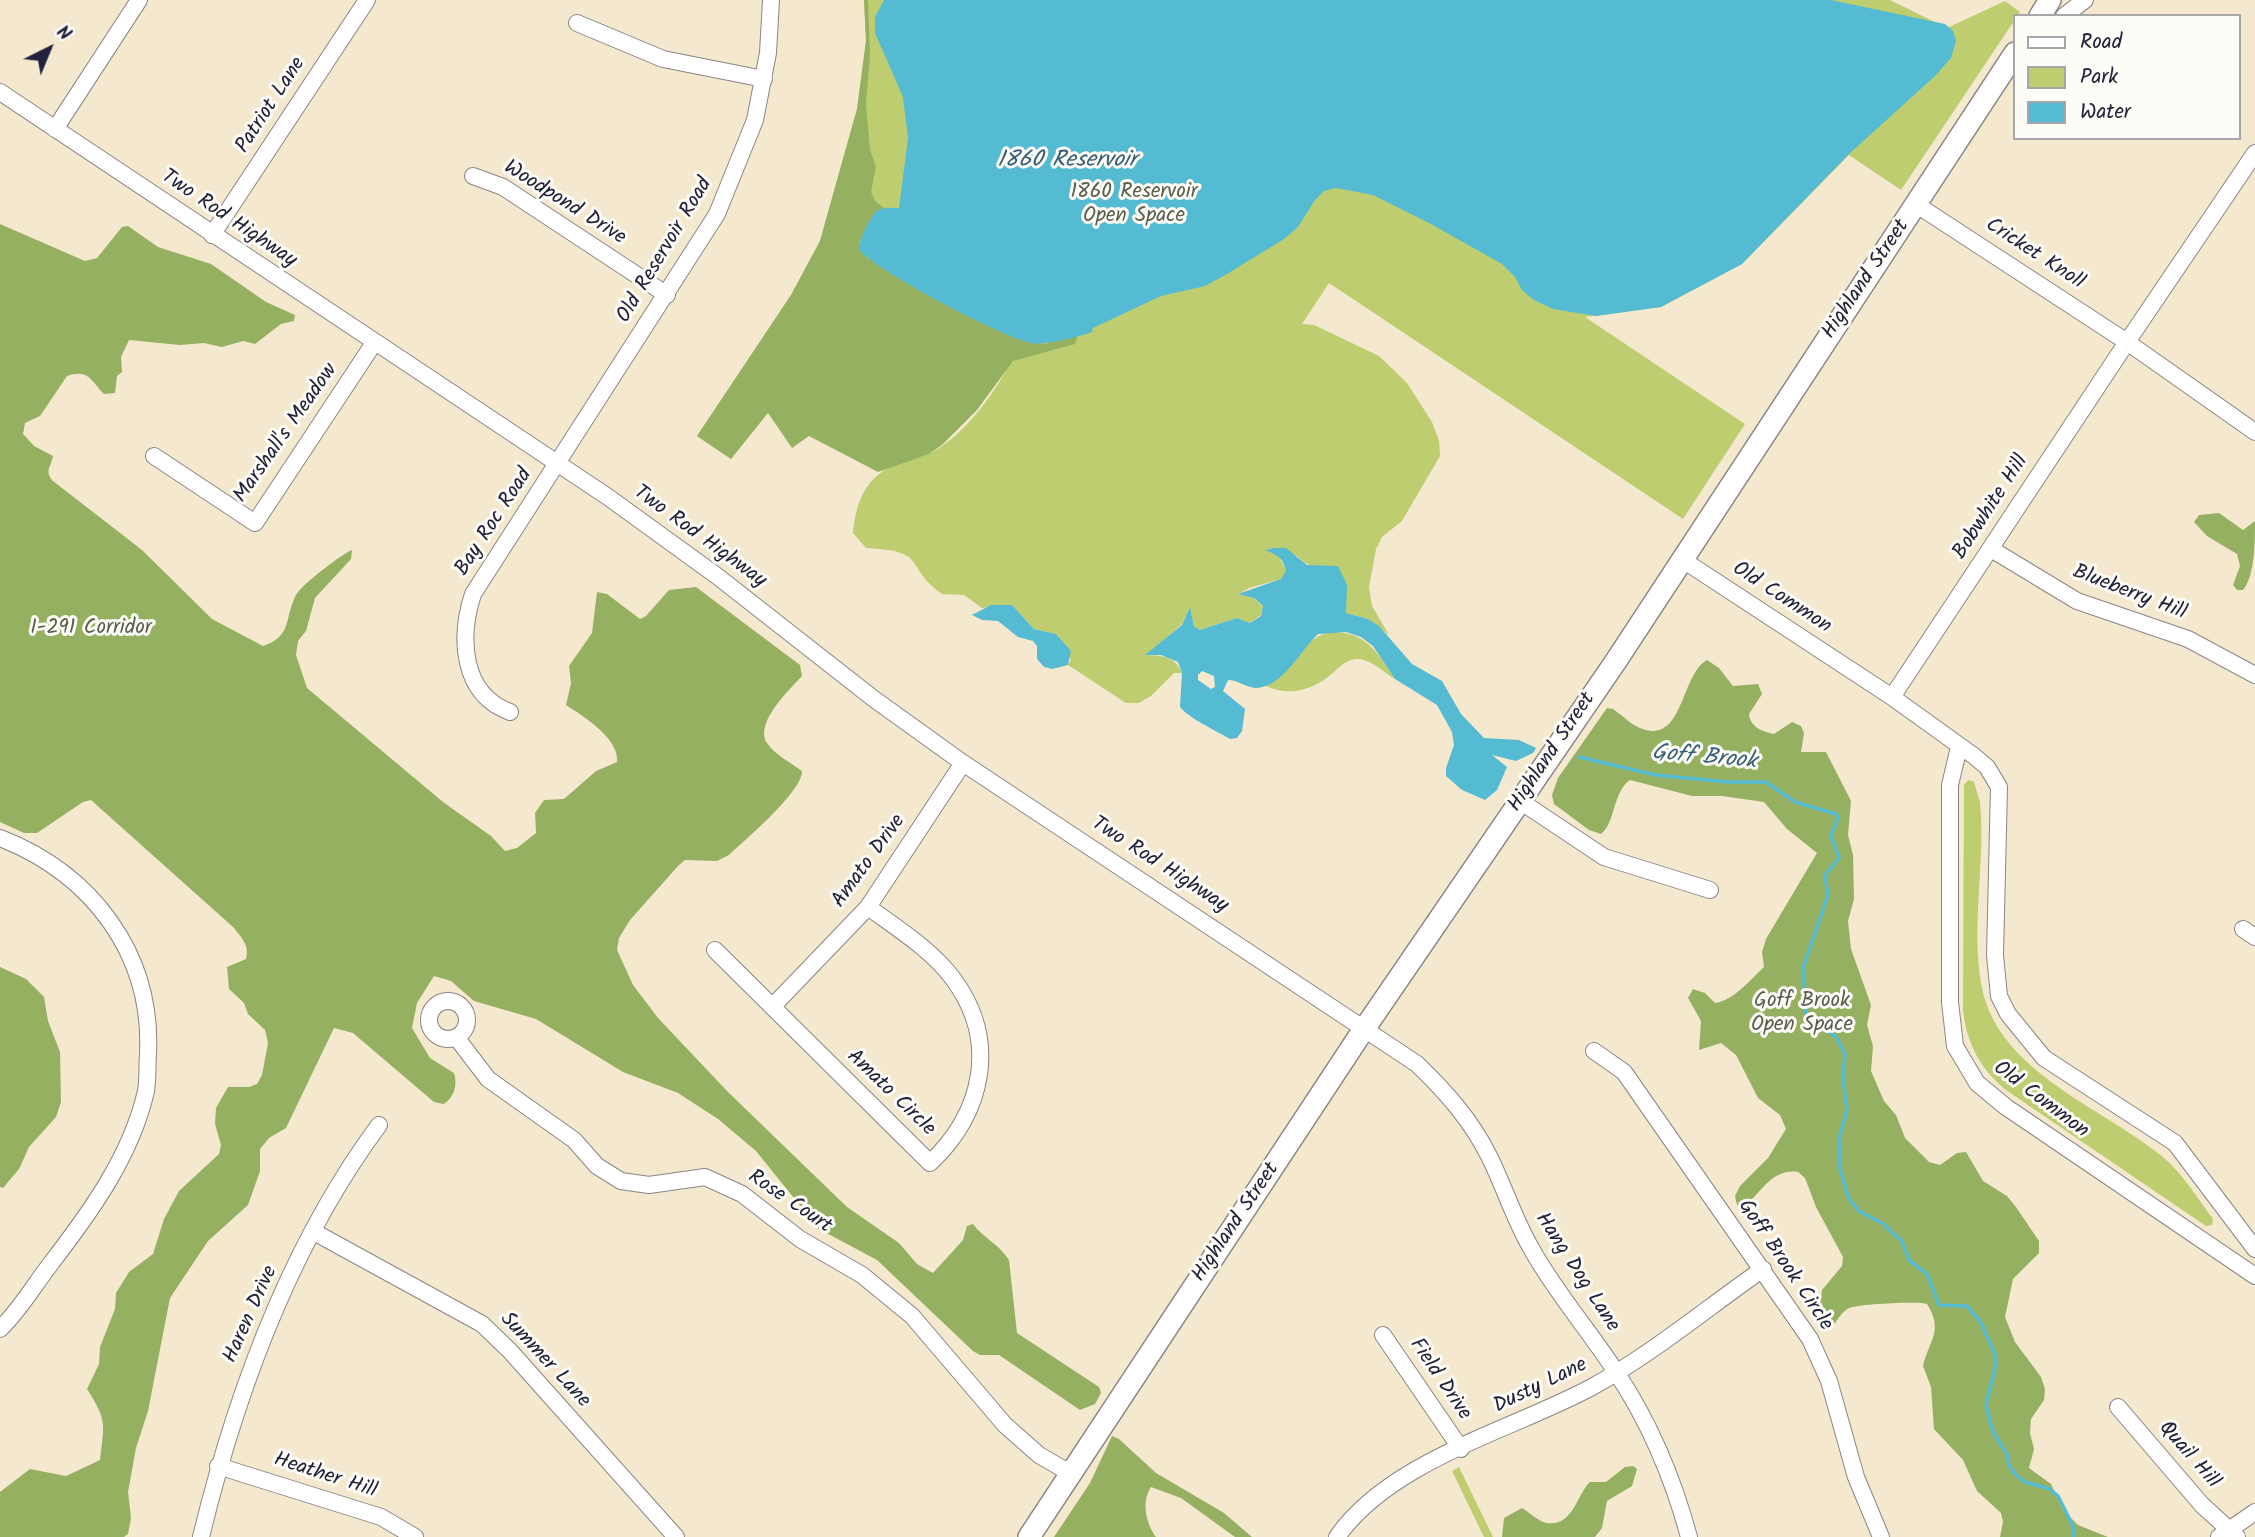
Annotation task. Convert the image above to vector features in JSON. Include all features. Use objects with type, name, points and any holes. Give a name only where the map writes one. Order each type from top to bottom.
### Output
[{"type":"main road","name":"Highland Street","points":[[1029,1537],[1365,1027],[1683,560],[2014,57]]},
{"type":"street","points":[[55,129],[139,0]]},
{"type":"street","name":"Patriot Lane","points":[[212,235],[367,0]]},
{"type":"street","name":"Old Reservoir Road","points":[[558,464],[705,235],[728,192],[748,143],[764,79],[771,0]]},
{"type":"street","points":[[2067,14],[2085,0]]},
{"type":"street","points":[[577,23],[663,60],[764,79]]},
{"type":"street","name":"Two Rod Highway","points":[[0,92],[558,464],[717,576],[874,699],[963,763],[1365,1027]]},
{"type":"street","points":[[2127,342],[2255,153]]},
{"type":"street","name":"Woodpond Drive","points":[[473,176],[503,187],[667,295]]},
{"type":"street","name":"Cricket Knoll","points":[[1917,205],[2127,342],[2255,432]]},
{"type":"street","name":"Bobwhite Hill","points":[[1892,697],[2127,342]]},
{"type":"street","name":"Marshall's Meadow","points":[[154,456],[255,523],[374,343]]},
{"type":"street","name":"Bay Roc Road","points":[[510,712],[489,701],[471,674],[465,637],[469,607],[480,582],[558,464]]},
{"type":"street","name":"Blueberry Hill","points":[[1991,549],[2077,601],[2188,639],[2255,675]]},
{"type":"street","name":"Old Common","points":[[1683,560],[1892,697],[1987,767],[1999,787],[1995,955],[1999,996],[2008,1014],[2044,1058],[2175,1143],[2255,1250]]},
{"type":"street","name":"Old Common","points":[[1959,747],[1950,785],[1950,1002],[1955,1046],[1977,1083],[2006,1107],[2255,1276]]},
{"type":"street","name":"Amato Drive","points":[[772,1007],[868,907],[963,763]]},
{"type":"street","points":[[1520,801],[1604,857],[1628,867],[1710,890]]},
{"type":"street","points":[[0,838],[54,866],[94,898],[124,942],[143,986],[149,1036],[146,1090],[127,1145],[84,1221],[0,1329]]},
{"type":"street","name":"Amato Circle","points":[[715,950],[930,1163],[949,1145],[967,1119],[978,1079],[981,1046],[972,1010],[953,979],[928,953],[868,907]]},
{"type":"street","name":"Hang Dog Lane","points":[[1365,1027],[1417,1064],[1448,1094],[1470,1123],[1489,1157],[1532,1250],[1616,1372],[1648,1426],[1675,1483],[1689,1537]]},
{"type":"street","name":"Rose Court","points":[[456,1037],[488,1079],[574,1140],[597,1166],[621,1181],[649,1185],[705,1177],[742,1194],[800,1239],[862,1275],[912,1316],[1005,1425],[1039,1455],[1070,1473]]},
{"type":"street","name":"Goff Brook Circle","points":[[1594,1051],[1624,1072],[1810,1339],[1829,1381],[1846,1431],[1856,1477],[1881,1537]]},
{"type":"street","name":"Haren Drive","points":[[201,1537],[218,1466],[238,1401],[266,1329],[355,1157],[379,1125]]},
{"type":"street","name":"Summer Lane","points":[[314,1232],[482,1324],[510,1351],[676,1537]]},
{"type":"street","name":"Dusty Lane","points":[[1337,1537],[1368,1504],[1393,1485],[1616,1372],[1763,1269]]},
{"type":"street","name":"Field Drive","points":[[1383,1335],[1461,1449]]},
{"type":"street","name":"Quail Hill","points":[[2118,1407],[2229,1535]]},
{"type":"street","name":"Heather Hill","points":[[218,1466],[381,1517],[415,1537]]},
{"type":"street","points":[[2229,1535],[2255,1512]]},
{"type":"green space","name":"1860 Reservoir Open Space","points":[[864,0],[1890,0],[1947,28],[2005,1],[2020,12],[2014,14],[2014,21],[1901,190],[1849,155],[1742,264],[1661,307],[1585,317],[1745,424],[1683,519],[1329,283],[1302,324],[1314,325],[1379,356],[1407,383],[1432,422],[1439,441],[1440,456],[1402,521],[1382,537],[1376,549],[1369,587],[1372,606],[1389,635],[1368,619],[1346,613],[1346,597],[1330,566],[1312,566],[1297,556],[1277,554],[1287,571],[1281,579],[1249,588],[1239,594],[1254,598],[1263,607],[1261,615],[1250,623],[1237,618],[1200,630],[1194,626],[1190,608],[1182,624],[1147,655],[1172,660],[1182,673],[1174,673],[1151,696],[1139,703],[1126,703],[1068,665],[1071,659],[1048,632],[1034,629],[1012,605],[982,608],[964,595],[942,594],[930,584],[908,556],[899,552],[866,548],[853,533],[861,497],[873,479],[905,460],[931,453],[953,438],[983,405],[1006,370],[778,399],[731,459],[697,436],[791,295],[820,241],[857,109],[866,41]]},
{"type":"green space","points":[[864,0],[868,0],[870,55],[866,104],[870,150],[876,167],[871,192],[875,201],[884,208],[876,212],[859,242],[867,258],[975,318],[1023,340],[1045,344],[1075,335],[1077,338],[1075,344],[1013,361],[977,410],[942,445],[929,454],[878,472],[809,436],[792,448],[768,413],[731,459],[697,436],[791,295],[820,241],[857,109],[866,41]]},
{"type":"green space","name":"I-291 Corridor","points":[[0,224],[85,261],[97,258],[122,227],[128,226],[158,247],[211,264],[266,302],[295,315],[294,321],[281,324],[255,344],[243,341],[222,347],[204,343],[180,345],[129,340],[121,357],[122,372],[117,376],[115,393],[104,394],[85,375],[67,376],[40,416],[25,423],[23,434],[34,446],[53,456],[49,472],[53,481],[142,550],[212,619],[263,646],[273,642],[283,632],[292,603],[300,590],[352,550],[351,559],[315,598],[306,631],[298,641],[296,655],[307,688],[443,802],[491,836],[505,851],[517,848],[536,833],[535,813],[544,800],[564,799],[596,771],[617,762],[613,745],[607,737],[566,705],[571,683],[569,666],[592,633],[597,592],[607,594],[640,619],[646,616],[669,590],[696,587],[800,665],[802,676],[769,716],[764,735],[774,751],[802,771],[793,791],[772,815],[729,855],[717,861],[685,860],[678,866],[630,920],[619,938],[617,950],[633,985],[658,1018],[727,1091],[847,1207],[899,1243],[917,1264],[933,1273],[963,1240],[967,1226],[973,1224],[1001,1250],[1009,1260],[1017,1333],[1099,1387],[1101,1393],[1095,1404],[1080,1410],[999,1355],[980,1355],[973,1351],[877,1260],[819,1229],[756,1151],[718,1119],[678,1093],[623,1072],[536,1019],[474,1001],[451,981],[434,976],[417,1003],[412,1028],[430,1058],[454,1073],[455,1086],[450,1098],[444,1104],[434,1102],[353,1033],[334,1028],[286,1128],[269,1138],[260,1149],[260,1171],[248,1205],[208,1241],[170,1298],[148,1411],[136,1448],[128,1492],[131,1518],[128,1534],[124,1537],[0,1537],[0,1492],[30,1469],[66,1476],[100,1460],[103,1423],[87,1389],[99,1364],[100,1347],[115,1309],[116,1293],[129,1272],[153,1254],[164,1219],[179,1191],[219,1154],[221,1145],[215,1124],[216,1108],[228,1087],[249,1087],[257,1084],[262,1075],[268,1043],[265,1030],[248,1014],[244,1003],[229,989],[227,967],[246,959],[247,950],[242,938],[91,800],[83,802],[37,833],[24,833],[0,822]]},
{"type":"green space","points":[[2219,513],[2243,530],[2255,521],[2252,567],[2243,590],[2237,590],[2233,585],[2240,566],[2237,554],[2207,536],[2194,522],[2199,515]]},
{"type":"green space","points":[[1331,632],[1354,636],[1370,645],[1395,679],[1371,663],[1356,659],[1344,663],[1321,682],[1306,689],[1282,691],[1266,686],[1312,641]]},
{"type":"green space","name":"Goff Brook Open Space","points":[[1707,660],[1719,668],[1733,686],[1758,684],[1762,694],[1749,714],[1758,728],[1774,734],[1792,722],[1801,726],[1804,733],[1801,752],[1826,752],[1851,801],[1848,835],[1853,855],[1854,899],[1848,921],[1851,949],[1871,1005],[1867,1025],[1873,1046],[1871,1071],[1884,1101],[1896,1115],[1905,1138],[1929,1162],[1940,1165],[1957,1153],[1966,1152],[1983,1181],[2007,1196],[2039,1241],[2039,1253],[2013,1279],[2005,1317],[2015,1342],[2041,1377],[2045,1389],[2044,1400],[2031,1419],[2030,1433],[2034,1449],[2029,1468],[2051,1484],[2063,1510],[2078,1525],[2108,1537],[2000,1537],[2003,1522],[2001,1513],[1977,1491],[1963,1460],[1934,1429],[1931,1387],[1923,1366],[1935,1329],[1927,1304],[1889,1303],[1849,1308],[1825,1331],[1818,1322],[1822,1290],[1842,1266],[1843,1257],[1816,1207],[1805,1178],[1798,1172],[1781,1174],[1744,1207],[1737,1205],[1735,1196],[1740,1186],[1768,1158],[1786,1129],[1780,1115],[1758,1098],[1736,1055],[1721,1043],[1699,1050],[1701,1021],[1688,998],[1693,989],[1705,993],[1715,1003],[1722,1001],[1741,989],[1764,967],[1762,952],[1766,939],[1817,853],[1787,829],[1764,802],[1722,796],[1692,796],[1630,780],[1620,792],[1606,829],[1601,834],[1589,830],[1554,804],[1552,795],[1558,778],[1607,708],[1613,709],[1640,728],[1654,731],[1665,727],[1680,706],[1691,679]]},
{"type":"green space","points":[[1968,780],[1974,782],[1980,802],[1977,942],[1982,988],[1992,1017],[2009,1043],[2031,1065],[2083,1104],[2163,1157],[2213,1219],[2212,1225],[2206,1226],[2006,1090],[1989,1073],[1976,1054],[1967,1033],[1963,1009],[1964,785]]},
{"type":"green space","points":[[0,967],[26,979],[44,997],[48,1021],[60,1052],[61,1102],[56,1117],[29,1147],[19,1169],[3,1188],[0,1187]]},
{"type":"green space","points":[[1112,1436],[1119,1439],[1156,1473],[1224,1513],[1252,1537],[1235,1537],[1181,1498],[1151,1487],[1146,1499],[1146,1512],[1156,1537],[1054,1537],[1090,1483]]},
{"type":"green space","points":[[1633,1466],[1637,1469],[1632,1486],[1607,1501],[1602,1528],[1595,1537],[1502,1537],[1504,1518],[1522,1508],[1537,1519],[1556,1523],[1569,1515],[1590,1482],[1606,1482],[1625,1467]]},
{"type":"green space","points":[[1459,1467],[1493,1537],[1484,1537],[1452,1471]]},
{"type":"water","name":"1860 Reservoir","points":[[884,0],[1831,0],[1945,24],[1953,31],[1956,41],[1951,58],[1935,76],[1849,154],[1742,264],[1661,307],[1596,316],[1553,309],[1534,300],[1522,290],[1515,277],[1502,264],[1431,224],[1373,195],[1336,188],[1324,191],[1298,227],[1284,239],[1205,286],[1161,296],[1093,328],[1092,332],[1087,334],[1037,344],[994,329],[941,302],[890,273],[859,250],[865,230],[876,212],[884,208],[899,208],[908,138],[903,97],[875,33],[875,17]]},
{"type":"water","points":[[1286,548],[1307,565],[1338,566],[1347,585],[1346,613],[1368,619],[1379,626],[1412,664],[1442,681],[1461,714],[1484,738],[1519,740],[1536,748],[1533,753],[1516,761],[1492,755],[1507,767],[1497,790],[1485,800],[1462,790],[1446,776],[1454,745],[1452,732],[1437,705],[1395,679],[1373,646],[1361,637],[1346,632],[1318,634],[1282,676],[1264,687],[1255,688],[1228,680],[1223,691],[1245,709],[1242,731],[1237,738],[1230,739],[1190,716],[1180,707],[1182,673],[1178,662],[1161,655],[1145,655],[1182,625],[1190,607],[1194,626],[1200,630],[1237,618],[1250,623],[1261,616],[1263,606],[1254,598],[1238,594],[1281,579],[1286,571],[1279,558],[1265,550]],"holes":[[[1202,671],[1214,676],[1215,687],[1211,689],[1198,680]]]},
{"type":"water","points":[[991,605],[1012,605],[1034,629],[1056,634],[1071,651],[1068,665],[1052,669],[1044,667],[1037,659],[1037,646],[1033,641],[1018,637],[998,621],[982,620],[972,615]]},
{"type":"waterway","name":"Goff Brook","points":[[1579,757],[1656,775],[1728,782],[1766,782],[1795,802],[1836,814],[1838,818],[1831,836],[1839,858],[1825,875],[1828,895],[1803,968],[1806,1014],[1836,1037],[1845,1054],[1843,1078],[1847,1110],[1839,1139],[1840,1169],[1849,1199],[1859,1211],[1882,1223],[1901,1240],[1910,1261],[1927,1274],[1939,1305],[1967,1306],[1980,1321],[1995,1354],[1995,1368],[1986,1405],[1993,1432],[2007,1454],[2014,1473],[2025,1482],[2050,1489],[2058,1496],[2073,1526],[2074,1537]]}]
